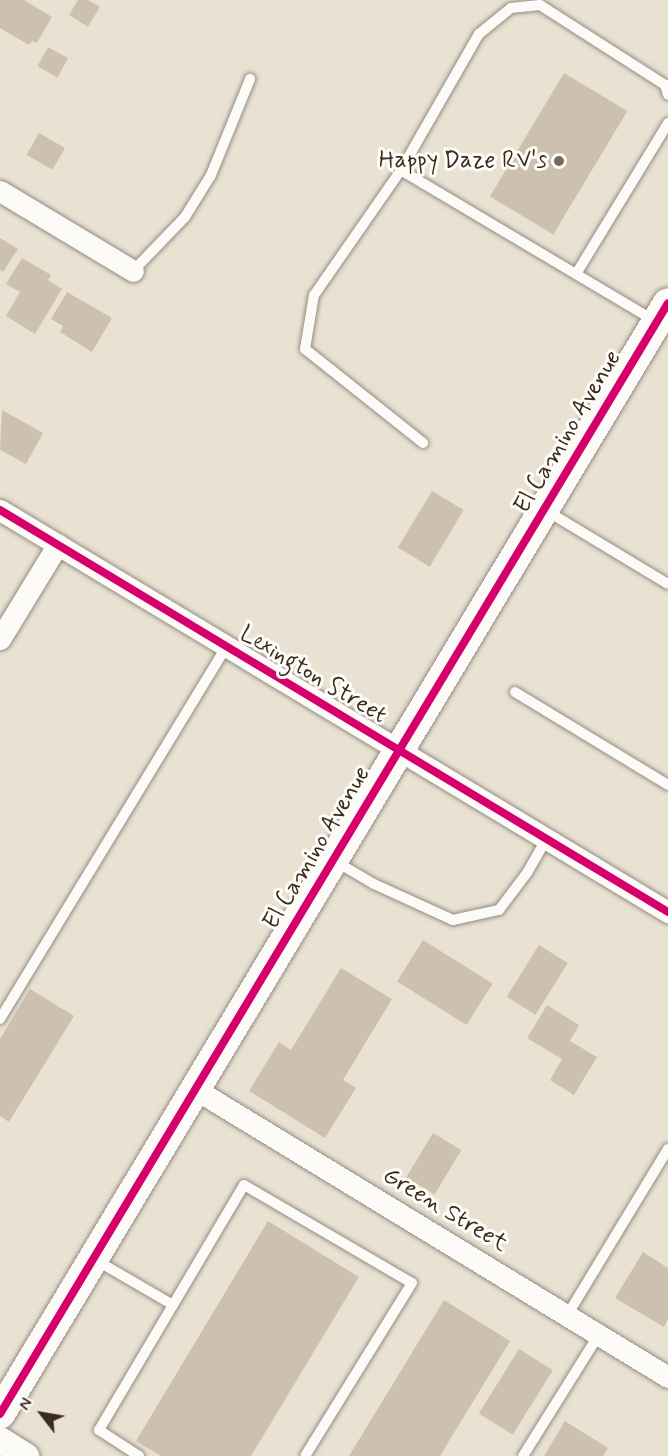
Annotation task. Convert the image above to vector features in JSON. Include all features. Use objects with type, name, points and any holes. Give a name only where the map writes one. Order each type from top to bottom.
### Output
[{"type":"main road","name":"El Camino Avenue","points":[[0,1413],[662,312]]},
{"type":"street","points":[[0,191],[133,271]]},
{"type":"street","name":"Lexington Street","points":[[0,510],[668,912]]},
{"type":"street","points":[[0,639],[58,544]]},
{"type":"street","name":"Green Street","points":[[195,1089],[600,1333],[668,1377]]},
{"type":"street","points":[[0,1440],[26,1456]]},
{"type":"lane","points":[[423,443],[305,349],[314,295],[401,170],[479,34],[511,8],[540,5],[665,85],[668,95]]},
{"type":"lane","points":[[133,271],[185,217],[211,175],[250,79]]},
{"type":"lane","points":[[576,274],[668,123]]},
{"type":"lane","points":[[401,170],[576,274],[662,312]]},
{"type":"lane","points":[[544,509],[668,584]]},
{"type":"lane","points":[[0,1019],[227,646]]},
{"type":"lane","points":[[515,693],[668,785]]},
{"type":"lane","points":[[333,860],[374,884],[453,920],[498,910],[527,873],[547,838]]},
{"type":"lane","points":[[568,1314],[668,1149]]},
{"type":"lane","points":[[140,1456],[99,1430],[244,1185],[412,1283],[305,1456]]},
{"type":"lane","points":[[94,1258],[173,1305]]},
{"type":"lane","points":[[524,1456],[600,1333]]},
{"type":"building","points":[[0,0],[24,0],[52,17],[37,43],[32,41],[29,45],[0,28]]},
{"type":"building","points":[[78,0],[88,0],[100,7],[88,27],[69,15]]},
{"type":"building","points":[[48,47],[68,58],[57,77],[37,66]]},
{"type":"building","points":[[564,73],[627,111],[553,235],[490,196]]},
{"type":"building","points":[[39,133],[65,148],[52,170],[26,155]]},
{"type":"building","points":[[0,238],[18,249],[3,272],[0,270]]},
{"type":"building","points":[[22,258],[51,275],[48,280],[62,289],[35,334],[6,316],[20,292],[6,284]]},
{"type":"building","points":[[67,292],[112,318],[92,352],[60,332],[63,326],[51,319]]},
{"type":"building","points":[[2,410],[43,433],[26,464],[0,450]]},
{"type":"building","points":[[432,491],[464,510],[430,567],[398,548]]},
{"type":"building","points":[[423,940],[493,983],[467,1025],[397,982]]},
{"type":"building","points":[[539,945],[568,963],[536,1015],[507,997]]},
{"type":"building","points":[[341,968],[392,999],[343,1080],[356,1088],[325,1138],[249,1091],[279,1042],[291,1050]]},
{"type":"building","points":[[30,989],[74,1016],[9,1122],[0,1116],[0,1039]]},
{"type":"building","points":[[547,1005],[579,1025],[570,1041],[597,1057],[574,1095],[550,1080],[562,1059],[527,1038]]},
{"type":"building","points":[[433,1133],[461,1150],[435,1195],[406,1178]]},
{"type":"building","points":[[268,1221],[359,1277],[251,1456],[161,1456],[136,1441]]},
{"type":"building","points":[[643,1252],[668,1268],[668,1319],[664,1327],[615,1298]]},
{"type":"building","points":[[444,1300],[510,1341],[440,1456],[349,1456]]},
{"type":"building","points":[[519,1349],[553,1370],[513,1435],[479,1413]]},
{"type":"building","points":[[565,1421],[608,1448],[603,1456],[544,1456]]},
{"type":"cycle path","points":[[0,1414],[668,303]]},
{"type":"cycle path","points":[[0,510],[668,912]]},
{"type":"place","name":"Happy Daze RV's","points":[[559,161]]}]
